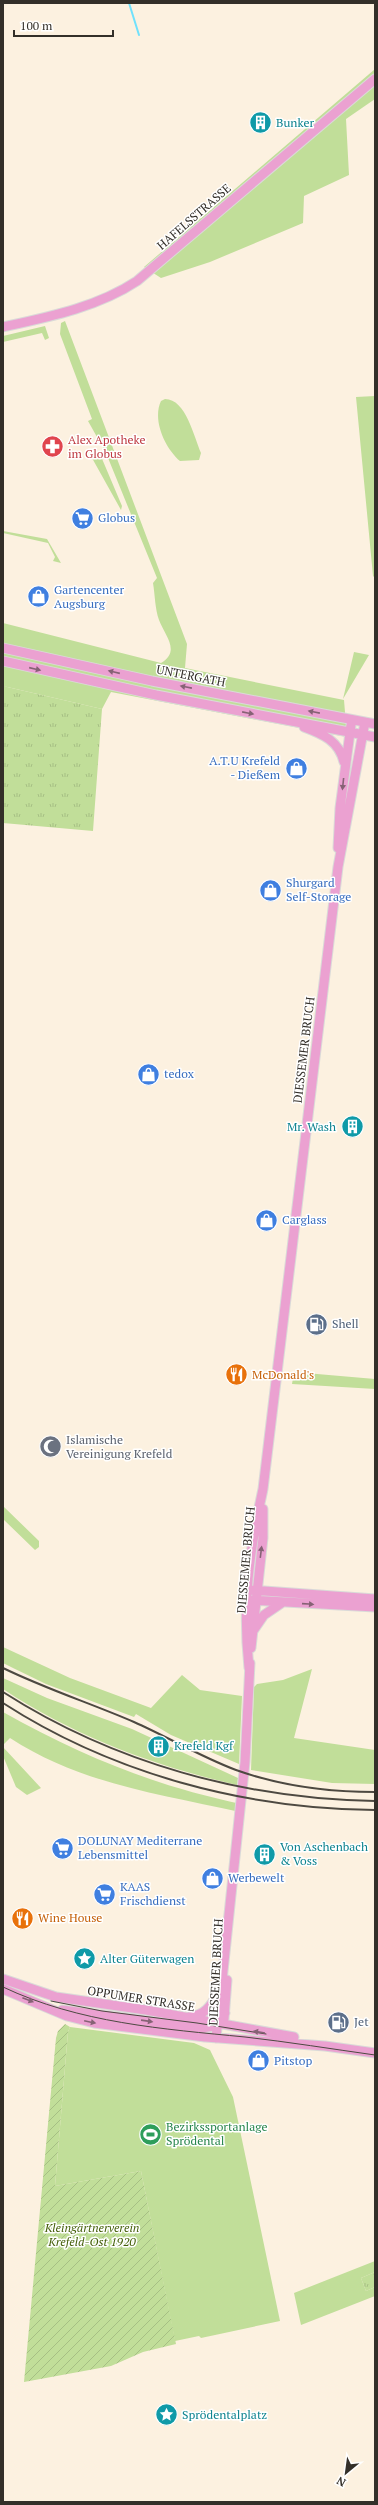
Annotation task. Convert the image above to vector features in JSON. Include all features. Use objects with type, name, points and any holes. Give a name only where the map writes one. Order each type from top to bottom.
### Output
[{"type":"main road","name":"HAFELSSTRASSE","points":[[3,327],[46,318],[103,300],[121,292],[137,281],[375,79]]},
{"type":"main road","name":"UNTERGATH","points":[[3,648],[152,681],[375,724]]},
{"type":"main road","points":[[3,661],[279,719],[350,731],[375,737]]},
{"type":"main road","points":[[279,719],[316,731],[332,740],[342,754],[345,765]]},
{"type":"main road","name":"DIESSEMER BRUCH","points":[[338,867],[338,825],[352,720]]},
{"type":"main road","name":"DIESSEMER BRUCH","points":[[249,1668],[245,1618],[262,1538],[263,1489],[338,867],[365,722]]},
{"type":"main road","points":[[251,1590],[375,1598]]},
{"type":"main road","name":"DIESSEMER BRUCH","points":[[221,2038],[220,1989],[245,1762],[249,1668],[253,1633],[250,1600]]},
{"type":"main road","points":[[250,1600],[375,1608]]},
{"type":"main road","points":[[253,1633],[264,1614],[283,1602]]},
{"type":"main road","name":"DIESSEMER BRUCH","points":[[220,2025],[225,2013],[231,1927],[230,1908]]},
{"type":"main road","name":"OPPUMER STRASSE","points":[[3,1979],[48,1996],[299,2038],[325,2046]]},
{"type":"main road","points":[[185,2018],[202,2014],[207,2010],[220,1989]]},
{"type":"main road","points":[[3,1990],[53,2010],[202,2028],[220,2025]]},
{"type":"main road","name":"OPPUMER STRASSE","points":[[53,2010],[94,2023],[221,2038],[325,2046],[375,2053]]},
{"type":"green space","points":[[375,69],[375,99],[346,119],[349,175],[304,196],[303,223],[210,262],[161,278],[144,267]]},
{"type":"green space","points":[[65,321],[187,644],[185,668],[344,700],[347,737],[111,692],[102,709],[3,686],[3,623],[161,663],[167,658],[171,648],[168,637],[159,620],[157,611],[153,583],[157,578],[106,453],[88,421],[92,419],[60,334],[61,323]]},
{"type":"green space","points":[[45,326],[49,338],[45,340],[42,333],[3,342],[3,336]]},
{"type":"green space","points":[[375,396],[375,578],[373,576],[356,397]]},
{"type":"green space","points":[[165,399],[178,405],[184,412],[201,453],[199,460],[180,461],[169,449],[159,425],[158,417],[161,401]]},
{"type":"green space","points":[[100,454],[122,506],[121,510],[92,458]]},
{"type":"green space","points":[[3,531],[47,539],[61,563],[53,561],[55,557],[48,543],[3,533]]},
{"type":"green space","points":[[354,652],[369,655],[343,699]]},
{"type":"green space","points":[[3,686],[102,709],[93,831],[3,823]]},
{"type":"green space","points":[[294,1372],[375,1379],[375,1389],[292,1384]]},
{"type":"green space","points":[[3,1506],[39,1541],[39,1547],[35,1550],[3,1519]]},
{"type":"green space","points":[[3,1647],[70,1678],[151,1708],[182,1675],[200,1690],[242,1696],[239,1764],[171,1735],[136,1714],[134,1717],[46,1684],[13,1668],[3,1663]]},
{"type":"green space","points":[[312,1669],[294,1738],[375,1750],[375,1784],[332,1783],[251,1770],[254,1687],[257,1684],[283,1680]]},
{"type":"green space","points":[[3,1678],[47,1698],[132,1729],[238,1778],[237,1785],[175,1769],[116,1748],[86,1735],[30,1706],[3,1689]]},
{"type":"green space","points":[[3,1712],[61,1742],[118,1767],[177,1788],[241,1804],[240,1812],[150,1793],[93,1777],[37,1754],[10,1738],[3,1745]]},
{"type":"green space","points":[[3,1747],[41,1788],[27,1795],[16,1787],[3,1756]]},
{"type":"green space","name":"Kleingärtnerverein Krefeld-Ost 1920","points":[[65,2024],[70,2027],[68,2032],[55,2186],[141,2171],[176,2344],[143,2352],[111,2366],[24,2382],[56,2038],[58,2031]]},
{"type":"green space","name":"Bezirkssportanlage Sprödental","points":[[70,2027],[194,2043],[210,2050],[233,2097],[280,2321],[201,2338],[199,2336],[175,2341],[141,2171],[55,2186],[68,2032]]},
{"type":"green space","points":[[375,2261],[375,2272],[361,2278],[366,2291],[375,2287],[375,2296],[301,2325],[294,2293]]},
{"type":"green space","points":[[375,2272],[375,2287],[366,2291],[361,2278]]},
{"type":"waterway","points":[[129,3],[139,35]]},
{"type":"tram line","points":[[3,1987],[61,2009],[91,2017],[152,2027],[261,2039],[375,2055]]},
{"type":"tram line","points":[[51,2001],[102,2011],[197,2023],[266,2034]]},
{"type":"railway","points":[[3,1668],[35,1683],[134,1722],[210,1759],[253,1776],[304,1787],[339,1791],[375,1792]]},
{"type":"railway","points":[[3,1692],[45,1717],[90,1739],[135,1757],[182,1772],[229,1784],[277,1793],[326,1799],[375,1801]]},
{"type":"railway","points":[[3,1703],[45,1728],[89,1750],[135,1768],[182,1783],[278,1803],[326,1808],[375,1810]]},
{"type":"place","name":"Bunker","points":[[260,123]]},
{"type":"place","name":"Alex Apotheke im Globus","points":[[53,447]]},
{"type":"place","name":"Globus","points":[[82,518]]},
{"type":"place","name":"Gartencenter Augsburg","points":[[39,597]]},
{"type":"place","name":"A.T.U Krefeld - Dießem","points":[[296,768]]},
{"type":"place","name":"Shurgard Self-Storage","points":[[270,890]]},
{"type":"place","name":"tedox","points":[[148,1074]]},
{"type":"place","name":"Mr. Wash","points":[[352,1127]]},
{"type":"place","name":"Carglass","points":[[267,1220]]},
{"type":"place","name":"Shell","points":[[316,1324]]},
{"type":"place","name":"McDonald's","points":[[236,1375]]},
{"type":"place","name":"Islamische Vereinigung Krefeld","points":[[51,1447]]},
{"type":"place","name":"Krefeld Kgf","points":[[159,1746]]},
{"type":"place","name":"DOLUNAY Mediterrane Lebensmittel","points":[[63,1848]]},
{"type":"place","name":"Von Aschenbach & Voss","points":[[264,1854]]},
{"type":"place","name":"Werbewelt","points":[[213,1878]]},
{"type":"place","name":"KAAS Frischdienst","points":[[104,1894]]},
{"type":"place","name":"Wine House","points":[[23,1918]]},
{"type":"place","name":"Alter Güterwagen","points":[[85,1959]]},
{"type":"place","name":"Jet","points":[[338,2022]]},
{"type":"place","name":"Pitstop","points":[[259,2061]]},
{"type":"place","name":"Bezirkssportanlage Sprödental","points":[[150,2134]]},
{"type":"place","name":"Sprödentalplatz","points":[[166,2415]]}]
